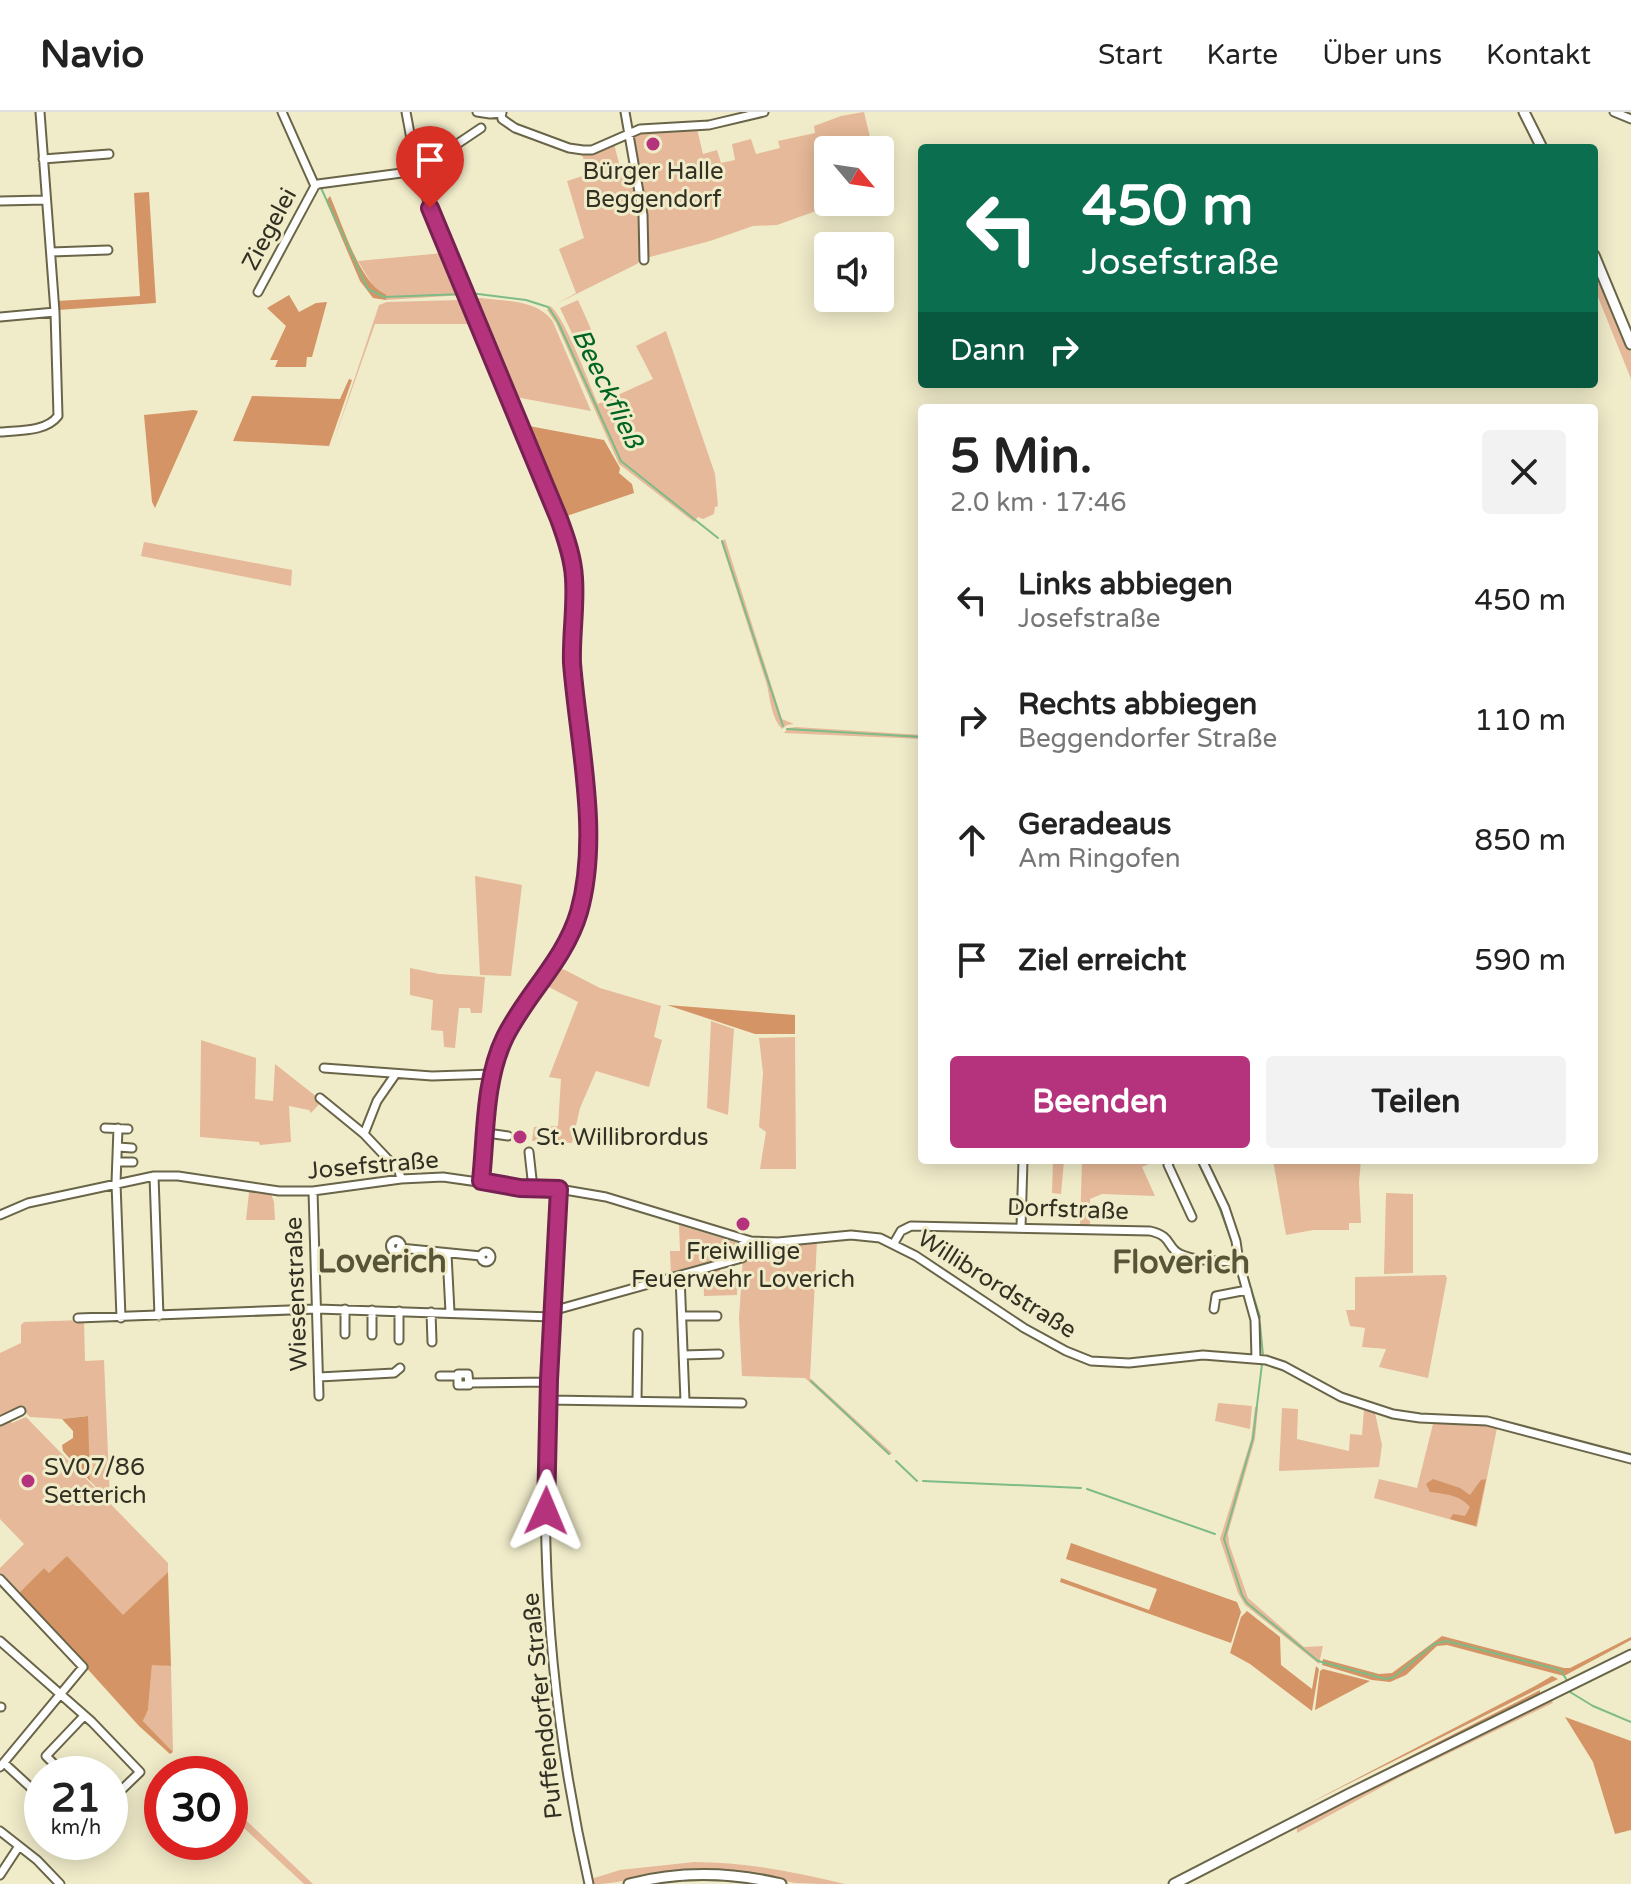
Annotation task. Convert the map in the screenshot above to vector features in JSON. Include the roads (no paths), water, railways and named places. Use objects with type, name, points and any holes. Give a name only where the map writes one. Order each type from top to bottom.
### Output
[{"type":"main road","points":[[1524,112],[1540,144]]},
{"type":"main road","points":[[1598,265],[1631,344]]},
{"type":"main road","points":[[1174,1884],[1631,1655]]},
{"type":"main road","points":[[629,1884],[691,1874],[736,1876],[781,1884]]},
{"type":"street","points":[[0,432],[41,427],[52,423],[58,416],[55,312],[40,112]]},
{"type":"street","points":[[406,112],[417,171],[466,298],[562,527],[574,576],[572,662],[587,797],[583,894],[568,939],[504,1040],[493,1074],[481,1181]]},
{"type":"street","points":[[477,112],[503,113],[502,119],[515,128],[569,148],[592,150],[629,134],[661,126],[709,125],[764,112]]},
{"type":"street","points":[[625,112],[643,215],[644,260]]},
{"type":"street","points":[[1614,112],[1631,119]]},
{"type":"street","points":[[282,113],[315,186],[417,171],[481,128]]},
{"type":"street","points":[[43,159],[109,154]]},
{"type":"street","name":"Ziegelei","points":[[258,292],[315,186]]},
{"type":"street","points":[[0,201],[46,200]]},
{"type":"street","points":[[51,252],[108,250]]},
{"type":"street","points":[[0,317],[55,312]]},
{"type":"street","points":[[324,1068],[395,1075],[493,1074]]},
{"type":"street","points":[[364,1134],[377,1101],[395,1075]]},
{"type":"street","points":[[320,1098],[364,1134],[399,1171],[401,1179]]},
{"type":"street","points":[[105,1128],[128,1129]]},
{"type":"street","points":[[118,1128],[116,1183],[121,1318]]},
{"type":"street","points":[[487,1133],[508,1136]]},
{"type":"street","points":[[118,1147],[132,1148]]},
{"type":"street","points":[[529,1152],[533,1188]]},
{"type":"street","points":[[117,1162],[133,1162]]},
{"type":"street","points":[[1021,1228],[1023,1164]]},
{"type":"street","points":[[1168,1164],[1192,1217]]},
{"type":"street","points":[[1204,1164],[1229,1217],[1236,1241],[1255,1320],[1256,1359]]},
{"type":"street","points":[[154,1176],[159,1316]]},
{"type":"street","name":"Josefstraße","points":[[0,1215],[28,1203],[154,1176],[178,1176],[267,1190],[313,1191],[401,1179],[443,1177],[559,1189],[617,1200],[743,1239],[764,1242],[863,1236],[894,1243]]},
{"type":"street","name":"Puffendorfer Straße","points":[[559,1189],[548,1400],[546,1511],[551,1625],[567,1782],[589,1883]]},
{"type":"street","name":"Wiesenstraße","points":[[313,1191],[319,1396]]},
{"type":"street","name":"Dorfstraße","points":[[894,1243],[901,1231],[911,1226],[1150,1231],[1167,1238],[1182,1255],[1239,1262]]},
{"type":"street","points":[[78,1318],[317,1309],[552,1314],[742,1258],[743,1239]]},
{"type":"street","name":"Willibrordstraße","points":[[894,1243],[1024,1328],[1091,1361],[1129,1363],[1203,1355],[1256,1359],[1284,1366],[1341,1397],[1379,1410],[1408,1417],[1487,1421],[1631,1459]]},
{"type":"street","points":[[400,1248],[481,1256]]},
{"type":"street","points":[[447,1254],[450,1312]]},
{"type":"street","points":[[680,1276],[685,1401]]},
{"type":"street","points":[[1214,1309],[1216,1296],[1247,1290]]},
{"type":"street","points":[[345,1309],[345,1334]]},
{"type":"street","points":[[372,1310],[372,1335]]},
{"type":"street","points":[[399,1311],[399,1340]]},
{"type":"street","points":[[431,1312],[432,1342]]},
{"type":"street","points":[[682,1316],[717,1316]]},
{"type":"street","points":[[637,1401],[638,1333]]},
{"type":"street","points":[[683,1355],[719,1354]]},
{"type":"street","points":[[319,1377],[394,1373],[400,1368]]},
{"type":"street","points":[[440,1376],[458,1376],[458,1385],[549,1382]]},
{"type":"street","points":[[548,1400],[742,1403]]},
{"type":"street","points":[[0,1421],[21,1411]]},
{"type":"street","points":[[0,1579],[83,1667],[2,1765],[24,1783]]},
{"type":"street","points":[[0,1641],[124,1756]]},
{"type":"street","points":[[46,1756],[84,1716]]},
{"type":"street","points":[[128,1760],[140,1772],[128,1784]]},
{"type":"street","points":[[0,1831],[60,1884]]},
{"type":"street","points":[[0,1875],[19,1846]]},
{"type":"waterway","name":"Beeckfließ","points":[[294,131],[317,180]]},
{"type":"waterway","name":"Beeckfließ","points":[[321,188],[368,289],[384,297],[463,294]]},
{"type":"waterway","name":"Beeckfließ","points":[[470,293],[526,300],[548,307]]},
{"type":"waterway","name":"Beeckfließ","points":[[549,308],[621,461],[718,538]]},
{"type":"waterway","name":"Beeckfließ","points":[[722,541],[783,726]]},
{"type":"waterway","name":"Beeckfließ","points":[[787,729],[918,737]]},
{"type":"waterway","name":"Beeckfließ","points":[[1199,1164],[1232,1242]]},
{"type":"waterway","name":"Beeckfließ","points":[[1248,1279],[1260,1317]]},
{"type":"waterway","name":"Beeckfließ","points":[[1260,1324],[1263,1355]]},
{"type":"waterway","name":"Beeckfließ","points":[[1262,1364],[1253,1438],[1224,1539],[1247,1603],[1318,1661],[1386,1679],[1394,1677],[1434,1644],[1447,1641],[1556,1669],[1568,1682]]},
{"type":"waterway","points":[[811,1381],[889,1454]]},
{"type":"waterway","points":[[896,1461],[917,1481]]},
{"type":"waterway","points":[[923,1481],[1081,1488]]},
{"type":"waterway","points":[[1087,1489],[1215,1534]]},
{"type":"waterway","name":"Beeckfließ","points":[[1570,1692],[1593,1706],[1631,1722]]},
{"type":"place","name":"Bürger Halle Beggendorf","points":[[653,144]]},
{"type":"place","name":"St. Willibrordus","points":[[520,1137]]},
{"type":"place","name":"Freiwillige Feuerwehr Loverich","points":[[743,1224]]},
{"type":"place","name":"SV07/86 Setterich","points":[[28,1481]]},
{"type":"district","name":"Loverich","points":[[382,1261]]},
{"type":"district","name":"Floverich","points":[[1181,1262]]}]
